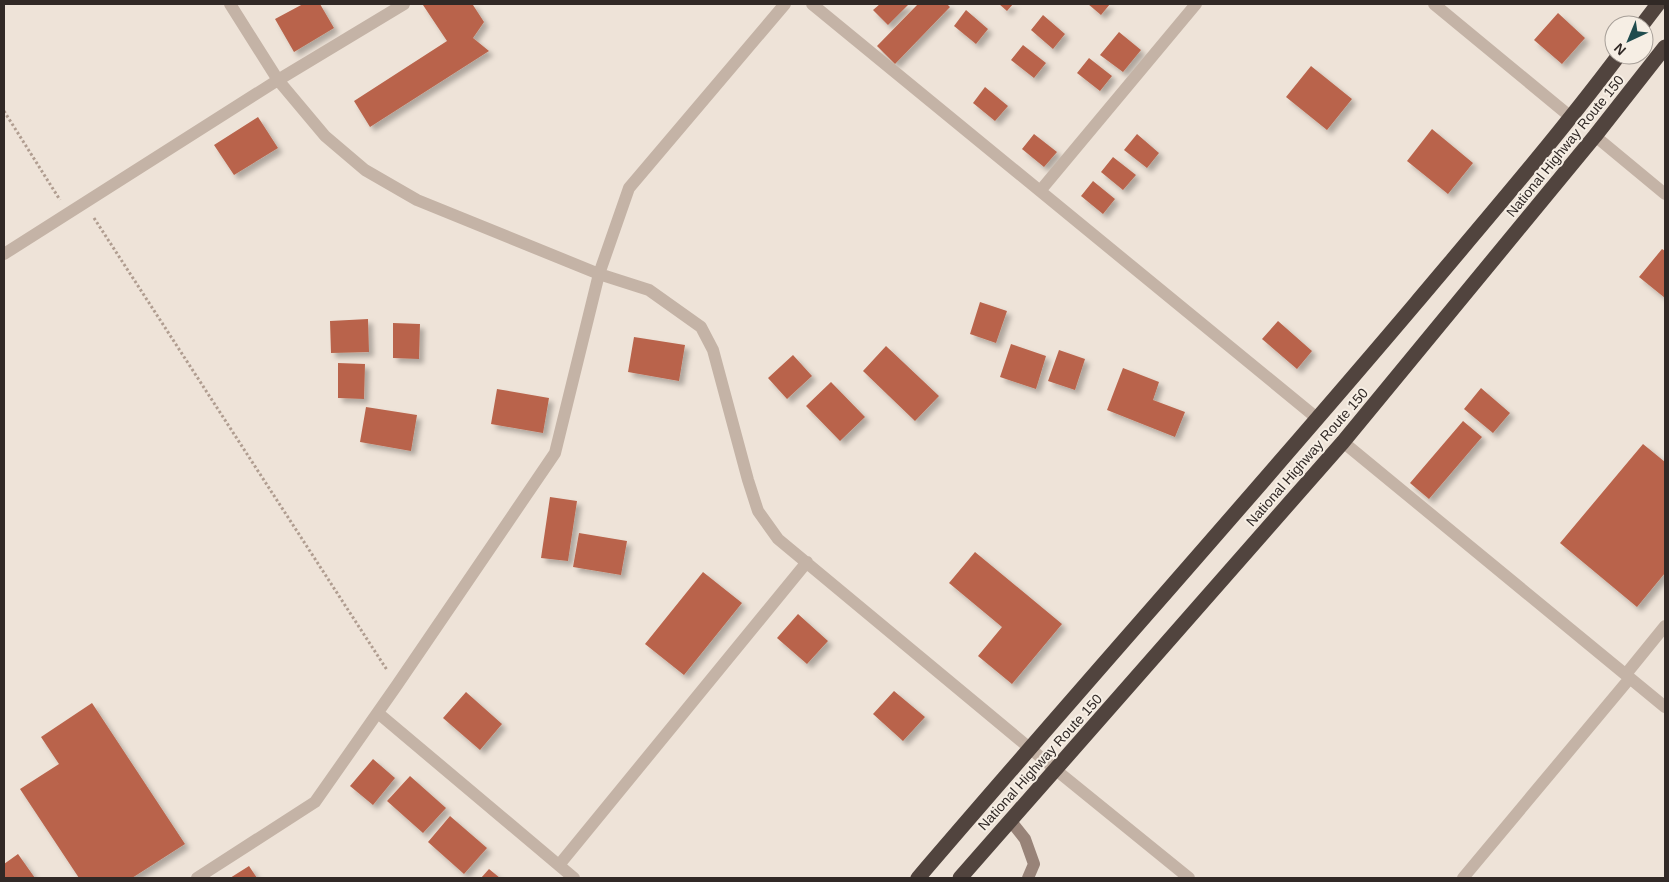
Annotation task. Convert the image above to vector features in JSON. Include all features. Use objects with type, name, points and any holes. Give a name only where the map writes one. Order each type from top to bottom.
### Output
[{"type":"highway","points":[[1650,15],[1658,4]]},
{"type":"highway","name":"National Highway Route 150","points":[[960,878],[1343,442],[1595,136],[1665,47]]},
{"type":"highway","name":"National Highway Route 150","points":[[918,878],[1318,419],[1572,118],[1612,65]]},
{"type":"main road","points":[[1010,820],[1025,839],[1034,864],[1028,878]]},
{"type":"street","points":[[230,4],[278,80],[325,136],[366,170],[417,200],[599,274],[649,290],[701,327],[713,350],[758,511],[778,539],[1189,878]]},
{"type":"street","points":[[4,254],[278,80],[404,4]]},
{"type":"street","points":[[197,878],[315,802],[555,453],[599,274],[629,188],[785,4]]},
{"type":"street","points":[[812,4],[1318,419]]},
{"type":"street","points":[[1040,191],[1196,4]]},
{"type":"street","points":[[1434,4],[1572,118]]},
{"type":"street","points":[[1595,136],[1665,194]]},
{"type":"street","points":[[1343,442],[1665,707]]},
{"type":"street","points":[[559,865],[807,562]]},
{"type":"street","points":[[1463,878],[1628,676],[1665,626]]},
{"type":"street","points":[[378,713],[574,878]]},
{"type":"path","points":[[4,111],[68,213]]},
{"type":"path","points":[[84,203],[397,685]]},
{"type":"building","points":[[303,4],[320,4],[334,28],[294,52],[275,19]]},
{"type":"building","points":[[424,4],[475,4],[473,5],[484,22],[473,38],[489,51],[370,127],[354,101],[447,41]]},
{"type":"building","points":[[880,4],[909,4],[888,25],[873,10]]},
{"type":"building","points":[[918,4],[947,4],[950,7],[895,64],[877,46]]},
{"type":"building","points":[[999,4],[1013,4],[1007,11]]},
{"type":"building","points":[[1088,4],[1110,4],[1101,15]]},
{"type":"building","points":[[966,10],[988,29],[976,44],[954,26]]},
{"type":"building","points":[[1558,13],[1585,38],[1562,64],[1534,40]]},
{"type":"building","points":[[1043,15],[1065,34],[1053,49],[1031,30]]},
{"type":"building","points":[[1119,32],[1141,50],[1123,72],[1100,55]]},
{"type":"building","points":[[1023,45],[1046,63],[1034,78],[1011,60]]},
{"type":"building","points":[[1089,58],[1112,76],[1100,91],[1077,73]]},
{"type":"building","points":[[1311,66],[1352,99],[1327,130],[1286,97]]},
{"type":"building","points":[[985,87],[1008,106],[995,121],[973,103]]},
{"type":"building","points":[[258,117],[278,148],[234,175],[214,145]]},
{"type":"building","points":[[1432,129],[1473,163],[1448,194],[1407,161]]},
{"type":"building","points":[[1034,134],[1057,152],[1044,167],[1022,149]]},
{"type":"building","points":[[1137,134],[1159,153],[1147,168],[1124,150]]},
{"type":"building","points":[[1113,157],[1136,175],[1123,190],[1101,172]]},
{"type":"building","points":[[1093,181],[1115,199],[1103,214],[1081,196]]},
{"type":"building","points":[[1662,249],[1665,251],[1665,298],[1639,277]]},
{"type":"building","points":[[980,302],[1007,311],[996,343],[970,334]]},
{"type":"building","points":[[368,319],[369,352],[331,353],[330,321]]},
{"type":"building","points":[[1278,321],[1312,351],[1297,369],[1262,339]]},
{"type":"building","points":[[393,323],[420,324],[419,359],[393,358]]},
{"type":"building","points":[[634,337],[685,345],[679,381],[628,372]]},
{"type":"building","points":[[1011,344],[1046,356],[1036,389],[1000,377]]},
{"type":"building","points":[[886,346],[939,396],[915,421],[863,371]]},
{"type":"building","points":[[1059,350],[1085,359],[1075,390],[1048,381]]},
{"type":"building","points":[[793,355],[812,376],[787,399],[768,378]]},
{"type":"building","points":[[338,363],[365,364],[364,399],[338,398]]},
{"type":"building","points":[[1123,368],[1159,382],[1153,400],[1185,412],[1175,437],[1107,410]]},
{"type":"building","points":[[831,382],[865,417],[840,441],[806,406]]},
{"type":"building","points":[[1481,388],[1510,413],[1493,433],[1464,409]]},
{"type":"building","points":[[497,389],[549,398],[543,433],[491,424]]},
{"type":"building","points":[[366,407],[417,415],[411,451],[360,442]]},
{"type":"building","points":[[1463,421],[1482,437],[1429,499],[1410,483]]},
{"type":"building","points":[[1643,444],[1665,462],[1665,573],[1637,607],[1560,543]]},
{"type":"building","points":[[550,497],[577,501],[568,561],[541,558]]},
{"type":"building","points":[[579,533],[627,541],[621,575],[573,567]]},
{"type":"building","points":[[975,552],[1062,624],[1012,684],[978,656],[1002,627],[949,583]]},
{"type":"building","points":[[703,572],[742,603],[684,675],[645,644]]},
{"type":"building","points":[[798,614],[828,641],[807,664],[777,638]]},
{"type":"building","points":[[894,691],[925,717],[903,741],[873,714]]},
{"type":"building","points":[[466,692],[502,724],[480,750],[443,718]]},
{"type":"building","points":[[92,703],[185,844],[132,878],[79,878],[20,789],[59,764],[41,737]]},
{"type":"building","points":[[373,759],[395,778],[373,805],[350,786]]},
{"type":"building","points":[[410,776],[446,808],[423,833],[387,801]]},
{"type":"building","points":[[450,816],[487,848],[464,874],[428,842]]},
{"type":"building","points":[[18,854],[35,878],[4,878],[4,864]]},
{"type":"building","points":[[249,866],[257,878],[230,878]]},
{"type":"building","points":[[489,869],[500,878],[481,878]]}]
